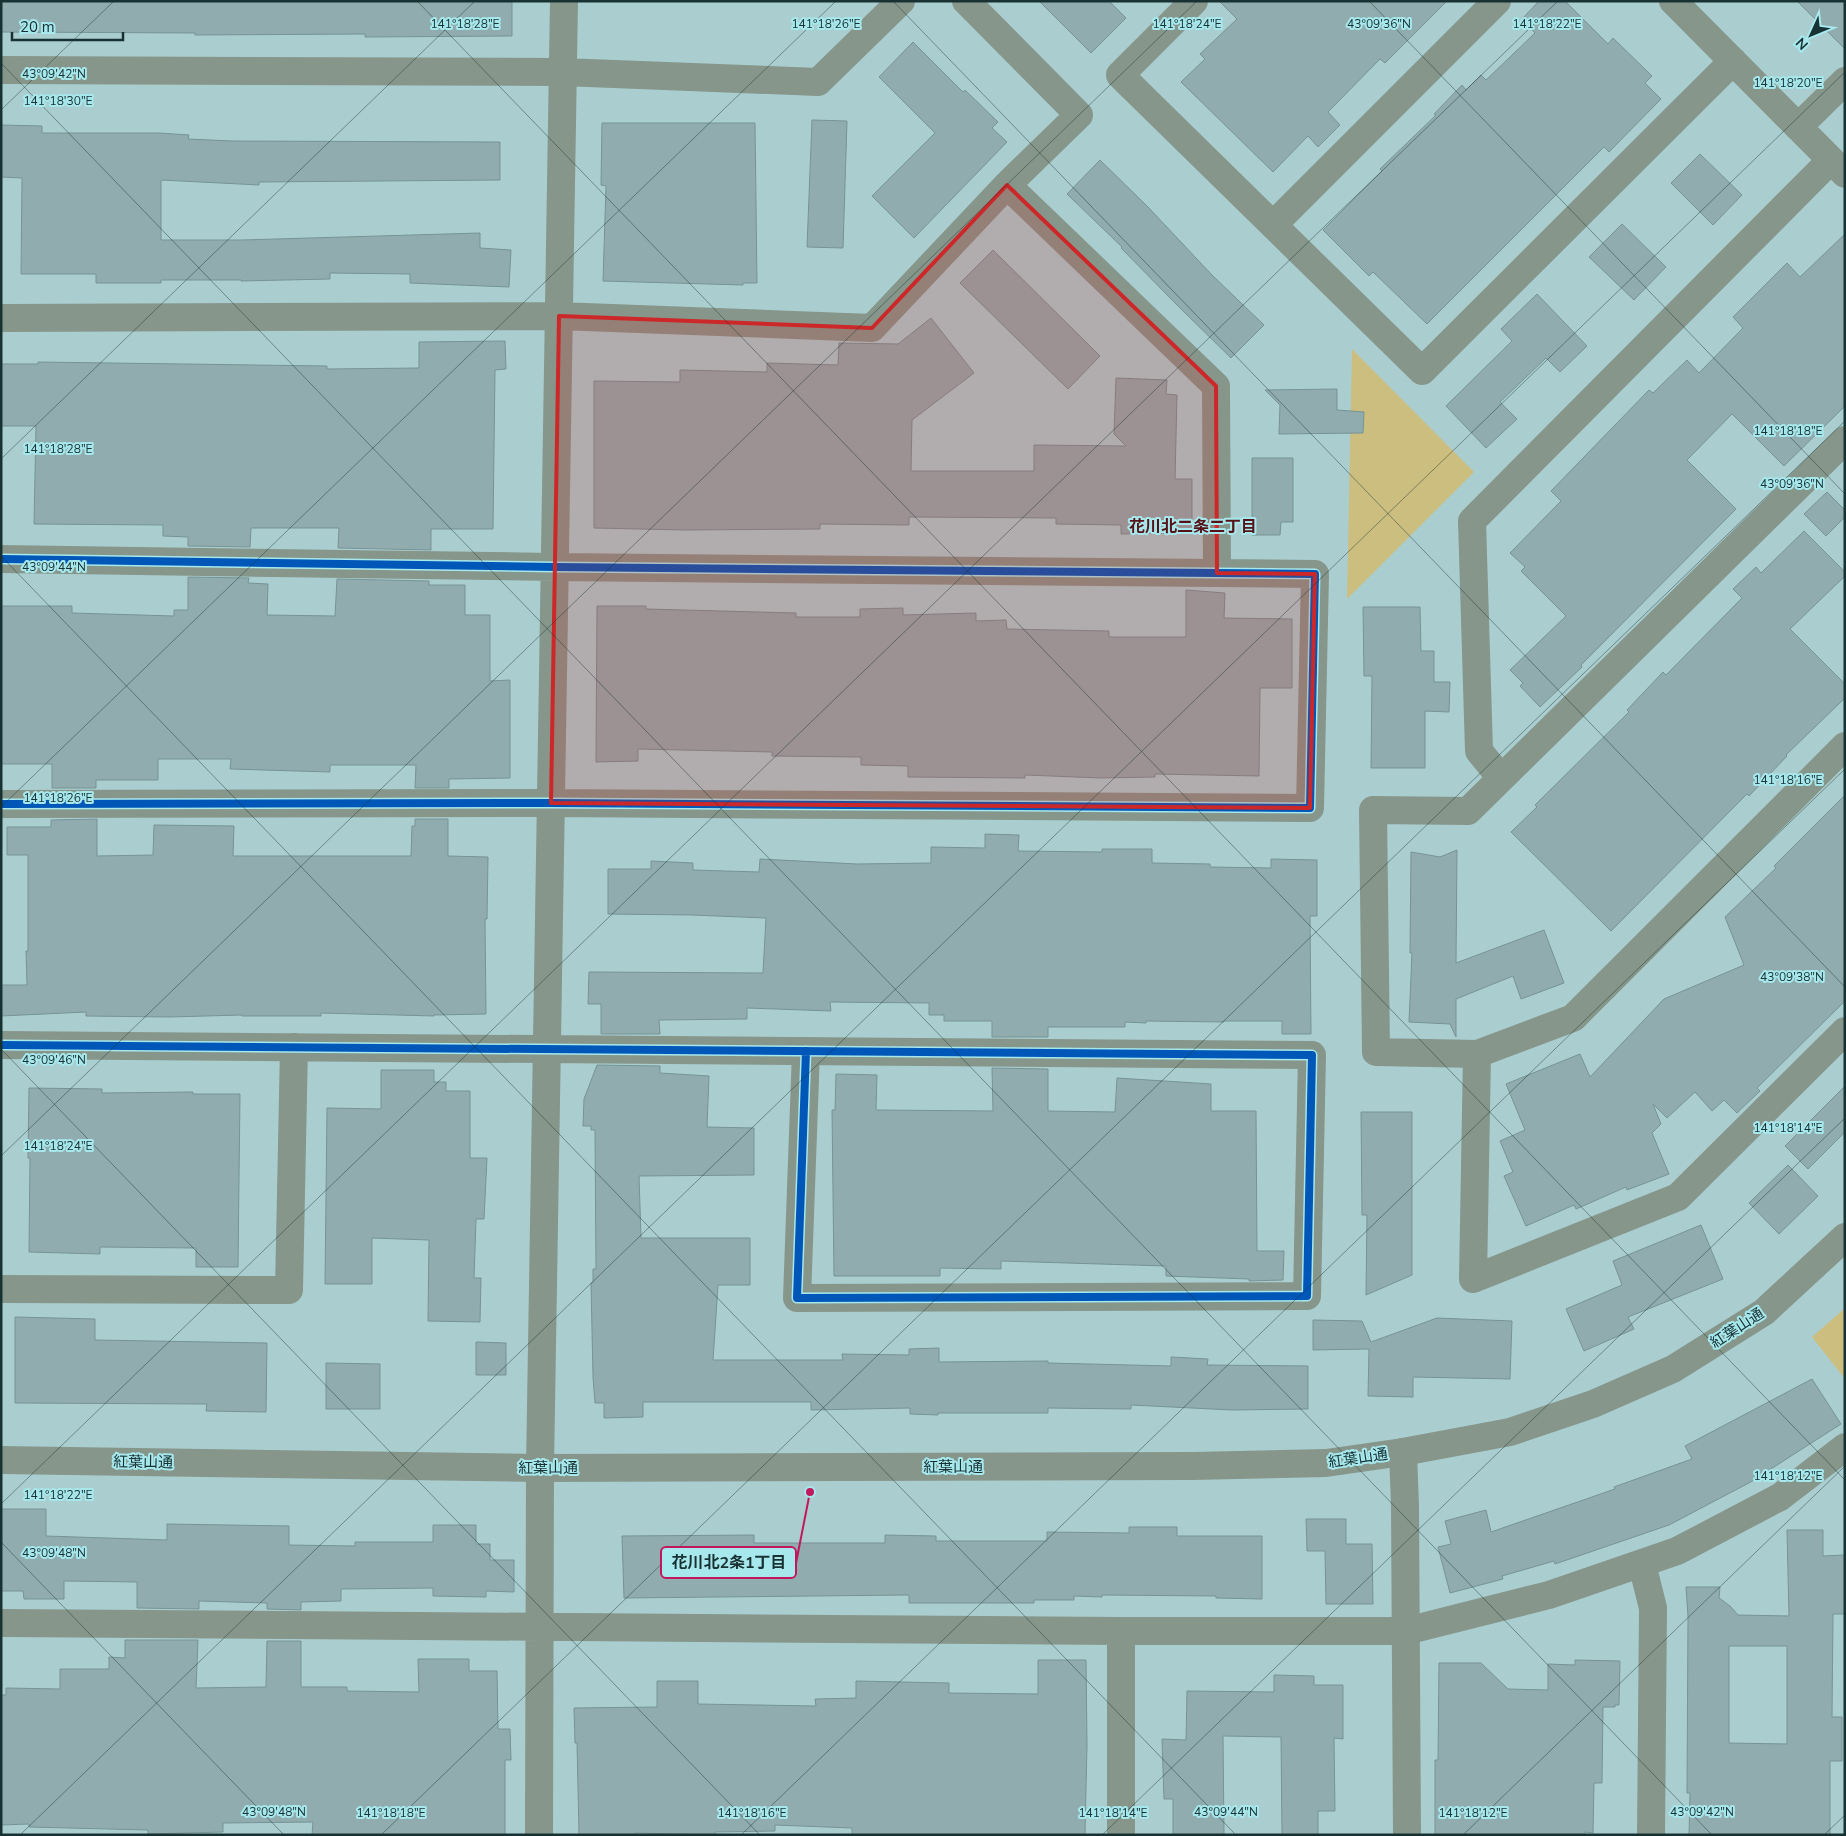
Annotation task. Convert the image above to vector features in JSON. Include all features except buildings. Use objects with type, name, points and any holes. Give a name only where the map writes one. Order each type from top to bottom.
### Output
[{"type":"street","points":[[539,1835],[540,1468],[564,1]]},
{"type":"street","points":[[1,70],[563,72],[818,82],[901,1]]},
{"type":"street","points":[[1,318],[559,316],[872,328],[1007,185],[1078,115],[966,1]]},
{"type":"street","points":[[1194,1],[1120,76],[1422,371],[1733,61]]},
{"type":"street","points":[[1273,225],[1497,1]]},
{"type":"street","points":[[1501,778],[1478,751],[1472,521],[1838,167],[1673,1]]},
{"type":"street","points":[[1798,127],[1845,81]]},
{"type":"street","points":[[1007,185],[1216,386],[1217,573]]},
{"type":"street","points":[[1845,440],[1468,810],[1372,810],[1376,1052],[1477,1054],[1574,1018],[1845,746]]},
{"type":"street","points":[[1,560],[1315,574],[1310,808],[551,803],[1,804]]},
{"type":"street","points":[[1477,1054],[1473,1279],[1678,1197],[1845,1031]]},
{"type":"street","points":[[1,1045],[294,1047],[806,1051],[1312,1055],[1307,1296],[797,1298],[806,1051]]},
{"type":"street","points":[[1,1288],[289,1290],[294,1047]]},
{"type":"street","name":"紅葉山通","points":[[1,1460],[540,1468],[1193,1466],[1326,1463],[1403,1452],[1510,1432],[1593,1404],[1673,1368],[1764,1312],[1845,1237]]},
{"type":"street","points":[[1,1624],[1121,1632],[1406,1631],[1549,1595],[1676,1551],[1780,1497],[1845,1447]]},
{"type":"street","points":[[1403,1452],[1407,1835]]},
{"type":"street","points":[[1642,1564],[1653,1608],[1651,1835]]},
{"type":"street","points":[[1120,1835],[1121,1632]]},
{"type":"highlighted area","points":[[1007,185],[1216,386],[1217,573],[1315,574],[1310,808],[551,803],[559,316],[872,328]]},
{"type":"shaded area","points":[[1352,349],[1474,472],[1347,599]]},
{"type":"shaded area","points":[[1845,1308],[1845,1379],[1812,1337]]},
{"type":"cycle path","points":[[1,559],[555,567],[1315,574],[1310,808],[551,803],[1,804]]},
{"type":"cycle path","points":[[1,1045],[1312,1055],[1307,1296],[797,1298],[806,1051]]},
{"type":"place","name":"花川北2条1丁目","points":[[810,1492]]},
{"type":"district","name":"花川北二条二丁目","points":[[1193,527]]}]
